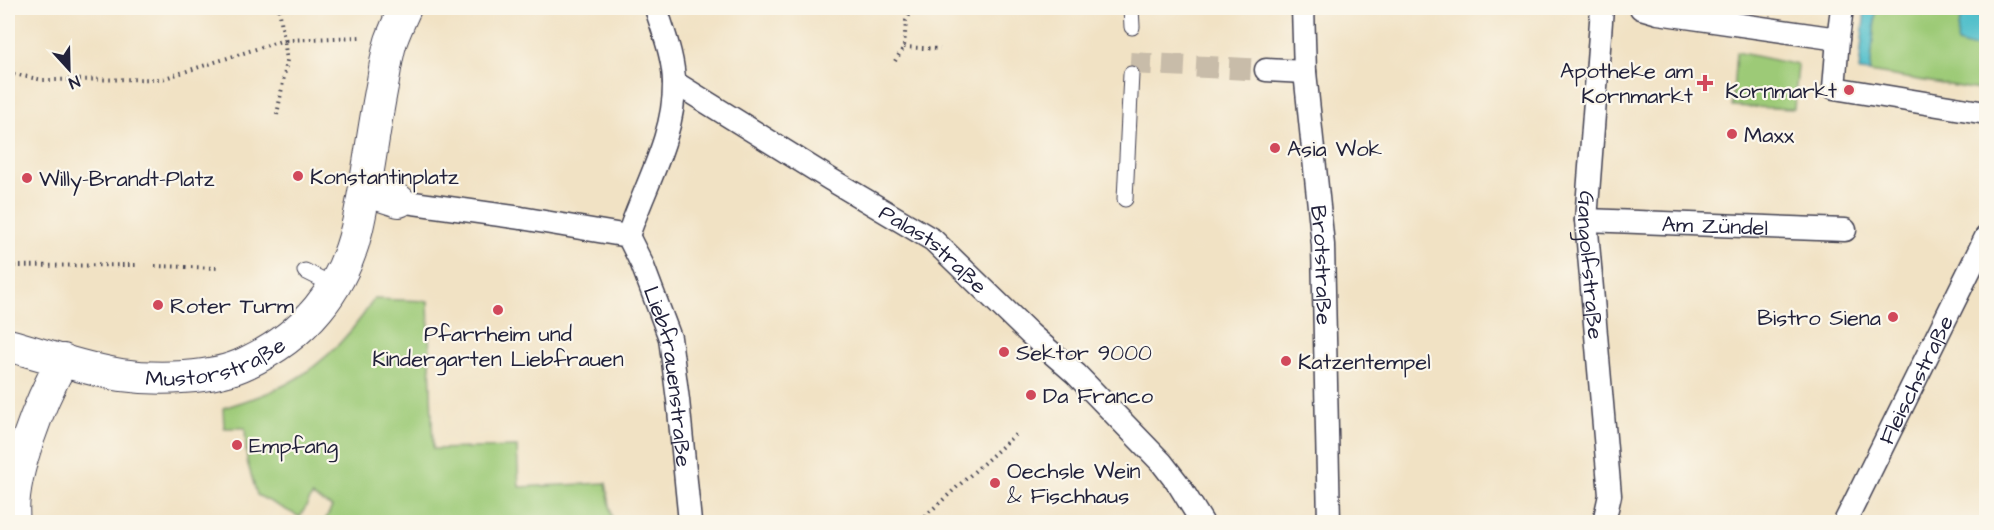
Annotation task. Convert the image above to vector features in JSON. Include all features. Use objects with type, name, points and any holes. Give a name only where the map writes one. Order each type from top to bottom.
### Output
[{"type":"street","points":[[405,8],[391,41],[387,59],[365,190],[399,201],[628,236],[666,137],[672,113],[675,82],[670,55],[656,8]]},
{"type":"street","name":"Brotstraße","points":[[1303,8],[1305,72],[1323,245],[1329,522]]},
{"type":"street","name":"Gangolfstraße","points":[[1602,8],[1586,220],[1610,495],[1604,522]]},
{"type":"street","points":[[1641,8],[1838,39]]},
{"type":"street","points":[[1842,8],[1834,88],[1986,113]]},
{"type":"street","points":[[1266,70],[1305,72]]},
{"type":"street","name":"Palaststraße","points":[[675,82],[933,240],[1030,334],[1076,374],[1162,463],[1202,522]]},
{"type":"street","name":"Mustorstraße","points":[[8,345],[91,369],[123,375],[163,378],[204,375],[245,364],[287,338],[318,310],[335,286],[351,250],[365,190]]},
{"type":"street","name":"Am Zündel","points":[[1586,220],[1845,230]]},
{"type":"street","name":"Liebfrauenstraße","points":[[628,236],[642,264],[670,338],[690,522]]},
{"type":"street","name":"Fleischstraße","points":[[1845,522],[1986,237]]},
{"type":"street","points":[[14,522],[18,472],[46,391],[63,360]]},
{"type":"lane","points":[[1131,8],[1132,27]]},
{"type":"lane","points":[[1125,199],[1131,74]]},
{"type":"lane","points":[[305,271],[335,286]]},
{"type":"path","points":[[277,115],[287,60],[279,8]]},
{"type":"path","points":[[895,61],[904,47],[906,21],[912,8]]},
{"type":"path","points":[[8,73],[43,80],[162,79],[284,40],[368,37]]},
{"type":"path","points":[[904,47],[940,49]]},
{"type":"path","points":[[8,266],[136,265]]},
{"type":"path","points":[[155,266],[220,268]]},
{"type":"path","points":[[925,522],[925,516],[1017,433]]},
{"type":"green space","points":[[1876,8],[1986,8],[1986,91],[1870,72]]},
{"type":"green space","points":[[1736,52],[1798,65],[1794,109],[1732,106]]},
{"type":"green space","points":[[374,299],[428,301],[433,449],[517,447],[519,487],[606,483],[613,522],[324,522],[332,507],[312,496],[300,517],[257,495],[247,461],[245,428],[224,428],[223,408],[272,391],[303,375],[342,341]]},
{"type":"water","points":[[1865,8],[1876,8],[1870,72],[1859,71]]},
{"type":"water","points":[[1963,13],[1986,17],[1986,48],[1957,43],[1958,27]]},
{"type":"tunnel","points":[[1130,63],[1266,70]]},
{"type":"place","name":"Apotheke am Kornmarkt","points":[[1705,83]]},
{"type":"place","name":"Kornmarkt","points":[[1849,90]]},
{"type":"place","name":"Maxx","points":[[1732,134]]},
{"type":"place","name":"Asia Wok","points":[[1275,148]]},
{"type":"place","name":"Konstantinplatz","points":[[298,176]]},
{"type":"place","name":"Willy-Brandt-Platz","points":[[27,178]]},
{"type":"place","name":"Roter Turm","points":[[158,305]]},
{"type":"place","name":"Pfarrheim und Kindergarten Liebfrauen","points":[[498,310]]},
{"type":"place","name":"Bistro Siena","points":[[1893,317]]},
{"type":"place","name":"Sektor 9000","points":[[1004,352]]},
{"type":"place","name":"Katzentempel","points":[[1286,361]]},
{"type":"place","name":"Da Franco","points":[[1031,395]]},
{"type":"place","name":"Empfang","points":[[237,445]]},
{"type":"place","name":"Oechsle Wein & Fischhaus","points":[[995,483]]}]
